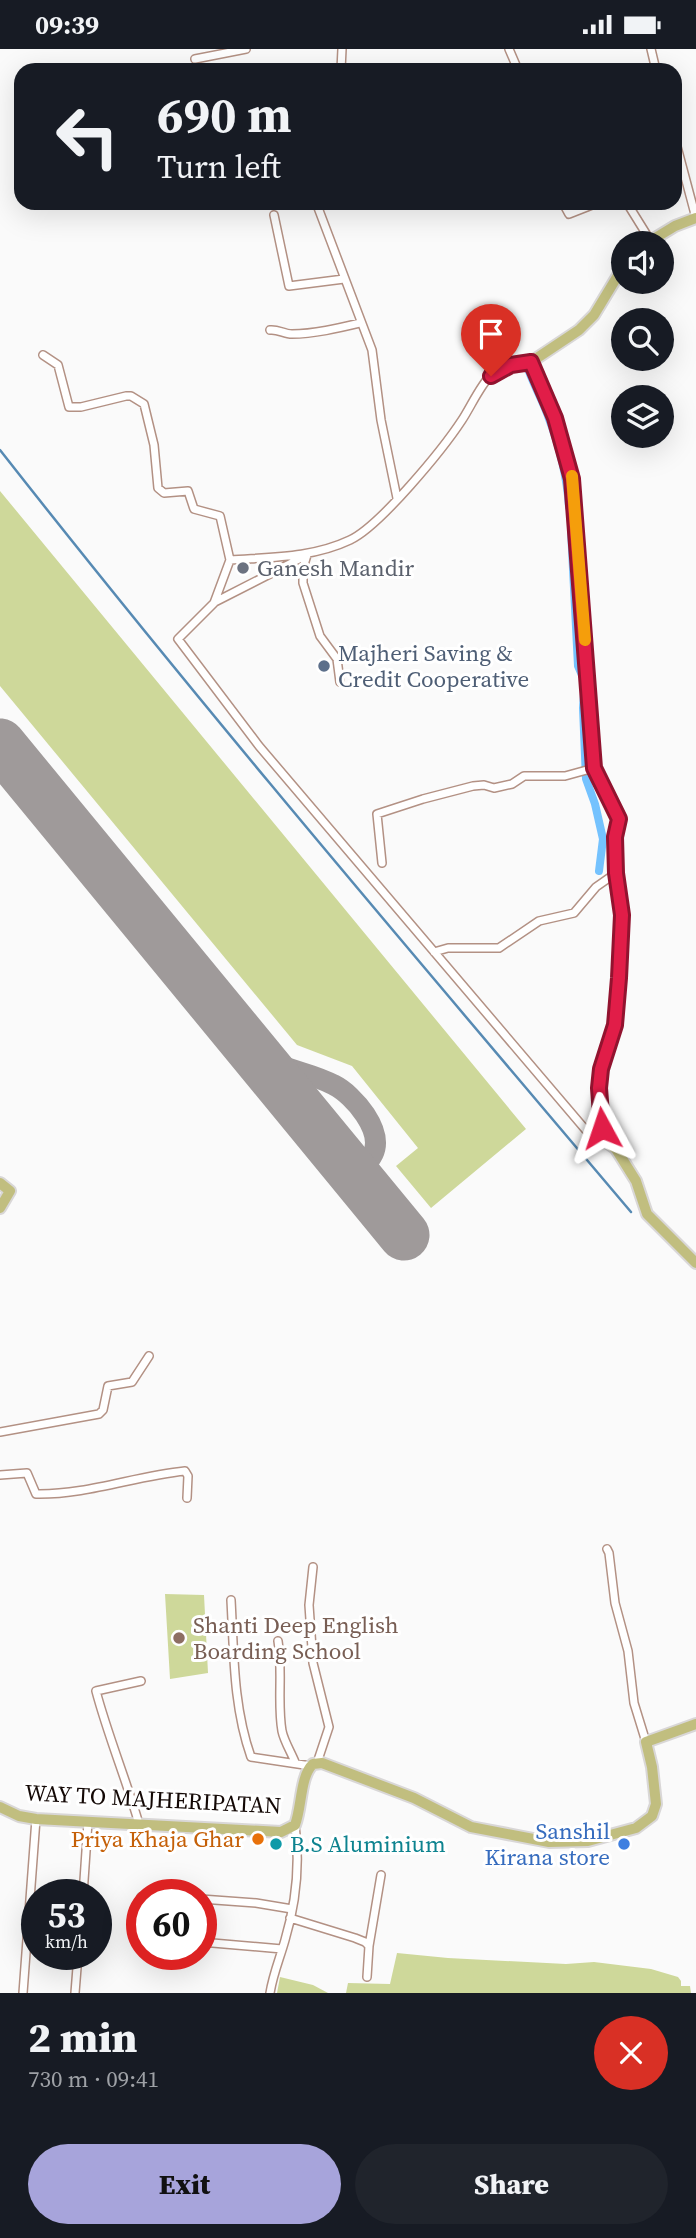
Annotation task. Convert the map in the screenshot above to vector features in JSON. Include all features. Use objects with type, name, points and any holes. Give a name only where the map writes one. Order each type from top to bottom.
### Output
[{"type":"main road","points":[[666,231],[696,218]]},
{"type":"main road","points":[[611,287],[594,315],[579,330],[531,362],[555,418],[572,479],[594,768],[619,819],[615,837],[616,873],[622,915],[619,978],[615,1025],[601,1069],[599,1088],[602,1128],[608,1143],[616,1149],[636,1181],[647,1214],[696,1263]]},
{"type":"main road","points":[[0,1183],[10,1191],[0,1207]]},
{"type":"main road","points":[[314,1765],[329,1765],[384,1785],[471,1827],[549,1842],[589,1841],[636,1828],[652,1816],[656,1798],[646,1742],[696,1724]]},
{"type":"main road","name":"WAY TO MAJHERIPATAN","points":[[0,1807],[19,1816],[36,1819],[281,1832],[295,1825],[302,1807],[305,1775],[314,1765]]},
{"type":"street","points":[[195,58],[246,49]]},
{"type":"street","points":[[682,166],[696,218]]},
{"type":"street","points":[[319,210],[372,350],[381,420],[397,498]]},
{"type":"street","points":[[631,210],[642,231]]},
{"type":"street","points":[[274,215],[289,286],[344,279]]},
{"type":"street","points":[[270,330],[279,329],[288,334],[360,323]]},
{"type":"street","points":[[43,355],[58,365],[69,407],[81,407],[126,396],[144,404],[154,445],[158,488],[164,493],[188,491],[194,509],[220,516],[230,560],[214,603]]},
{"type":"street","points":[[531,362],[511,365],[491,376],[460,423],[388,510],[352,539],[307,555],[214,603],[178,639],[260,746],[596,1142],[608,1143]]},
{"type":"street","points":[[230,560],[307,555]]},
{"type":"street","points":[[307,555],[303,568],[303,583],[320,636],[337,659],[340,682]]},
{"type":"street","points":[[382,863],[377,814],[473,786],[494,788],[512,784],[524,776],[565,776],[594,768]]},
{"type":"street","points":[[434,952],[448,948],[499,947],[539,921],[574,913],[596,887],[616,873]]},
{"type":"street","points":[[0,1431],[99,1414],[103,1410],[108,1387],[132,1382],[149,1356]]},
{"type":"street","points":[[0,1475],[27,1473],[36,1494],[59,1495],[131,1482],[156,1474],[185,1471],[188,1476],[187,1498]]},
{"type":"street","points":[[607,1549],[615,1603],[628,1651],[634,1703],[646,1742]]},
{"type":"street","points":[[231,1600],[237,1699],[242,1731],[251,1756],[314,1765],[329,1727],[313,1664],[309,1605],[313,1567]]},
{"type":"street","points":[[278,1641],[281,1661],[282,1734],[295,1762]]},
{"type":"street","points":[[139,1824],[96,1691],[141,1681]]},
{"type":"street","points":[[23,1993],[36,1819]]},
{"type":"street","points":[[84,1879],[88,1822]]},
{"type":"street","points":[[270,1993],[291,1913],[298,1854],[295,1825]]},
{"type":"street","points":[[367,1977],[369,1946],[381,1875]]},
{"type":"street","points":[[217,1900],[256,1903],[291,1913],[365,1941],[369,1946]]},
{"type":"street","points":[[217,1943],[282,1949]]},
{"type":"street","points":[[75,1993],[77,1970]]},
{"type":"green space","points":[[0,491],[526,1129],[431,1208],[396,1166],[418,1148],[352,1066],[297,1045],[0,686]]},
{"type":"green space","points":[[165,1594],[204,1595],[208,1673],[170,1679]]},
{"type":"green space","points":[[397,1953],[566,1964],[594,1962],[651,1969],[678,1977],[681,1986],[690,1986],[691,1993],[346,1993],[348,1983],[390,1984]]},
{"type":"green space","points":[[280,1977],[313,1985],[328,1993],[277,1993]]},
{"type":"waterway","points":[[527,366],[556,438],[569,507]]},
{"type":"waterway","points":[[0,450],[233,738],[631,1212]]},
{"type":"waterway","points":[[571,530],[578,666],[584,680]]},
{"type":"waterway","points":[[584,693],[586,779],[603,839],[599,871]]},
{"type":"taxiway","points":[[244,1040],[264,1058],[326,1081],[350,1097],[371,1125],[375,1145],[373,1154],[365,1165],[356,1169],[341,1171],[332,1167],[321,1153],[307,1116]]},
{"type":"runway","points":[[0,744],[404,1235]]},
{"type":"slow traffic","points":[[572,476],[585,640]]},
{"type":"place","name":"Ganesh Mandir","points":[[243,568]]},
{"type":"place","name":"Majheri Saving & Credit Cooperative","points":[[324,666]]},
{"type":"place","name":"Shanti Deep English Boarding School","points":[[179,1638]]},
{"type":"place","name":"Priya Khaja Ghar","points":[[258,1839]]},
{"type":"place","name":"B.S Aluminium","points":[[276,1844]]},
{"type":"place","name":"Sanshil Kirana store","points":[[624,1844]]},
{"type":"route","points":[[491,376],[511,365],[531,362],[555,418],[572,479],[594,768],[619,819],[615,837],[616,873],[622,915],[619,978],[615,1025],[601,1069],[599,1088],[602,1128]]}]
